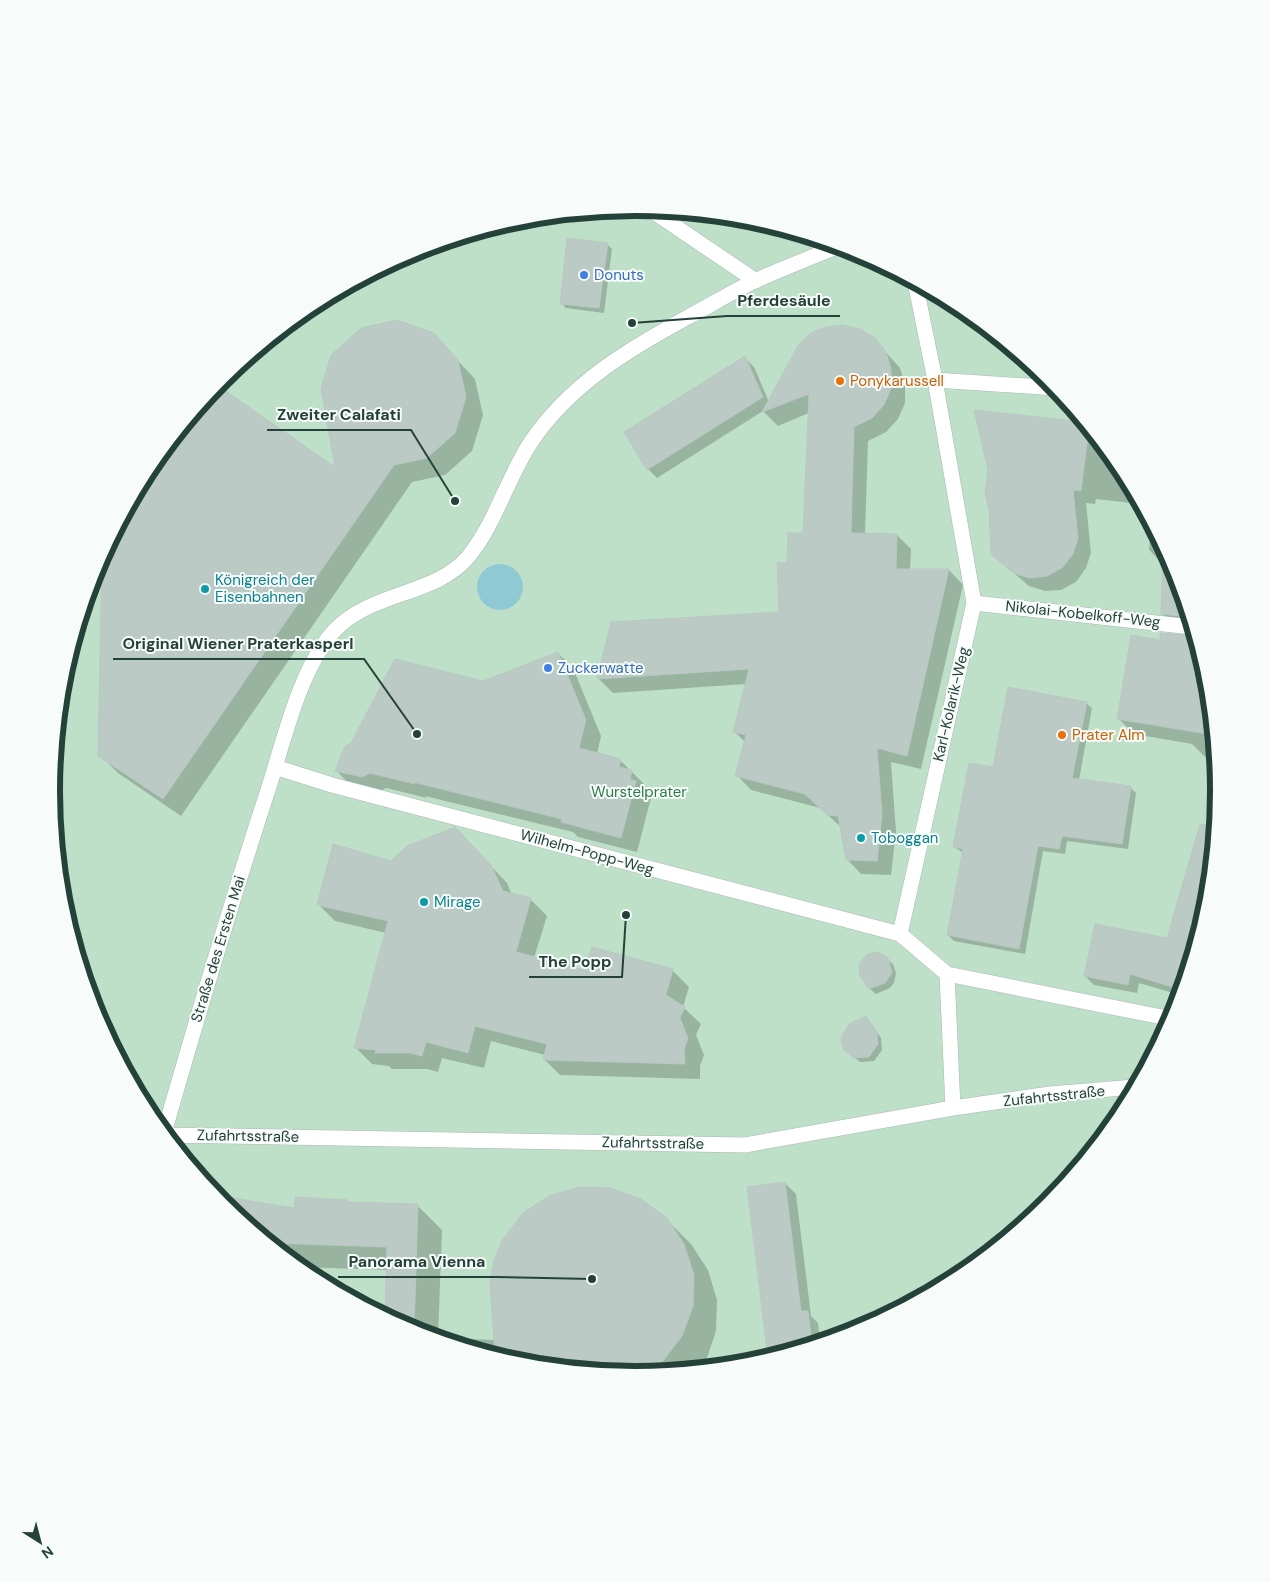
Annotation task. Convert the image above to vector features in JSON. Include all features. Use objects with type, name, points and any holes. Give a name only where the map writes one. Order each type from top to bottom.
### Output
[{"type":"street","points":[[661,217],[756,281],[829,250]]},
{"type":"street","name":"Straße des Ersten Mai","points":[[168,1125],[221,933],[303,680],[334,632],[355,614],[378,601],[448,574],[466,559],[482,537],[511,476],[532,441],[555,411],[588,380],[635,346],[756,281]]},
{"type":"street","name":"Karl-Kolarik-Weg","points":[[900,934],[974,603],[935,380],[916,290]]},
{"type":"street","points":[[935,380],[1045,387]]},
{"type":"street","name":"Nikolai-Kobelkoff-Weg","points":[[974,603],[1185,626]]},
{"type":"street","name":"Wilhelm-Popp-Weg","points":[[275,767],[332,785],[900,934]]},
{"type":"street","points":[[900,934],[947,974],[1163,1017]]},
{"type":"street","points":[[947,974],[953,1108]]},
{"type":"street","name":"Zufahrtsstraße","points":[[174,1134],[745,1145],[953,1108],[1050,1094],[1127,1088]]},
{"type":"green space","name":"Wurstelprater","points":[[597,217],[673,217],[710,221],[747,227],[820,247],[889,275],[922,293],[985,335],[1014,359],[1042,384],[1091,441],[1133,503],[1151,537],[1179,606],[1190,642],[1199,679],[1209,753],[1209,829],[1205,866],[1199,903],[1179,976],[1151,1045],[1133,1079],[1091,1141],[1067,1170],[1042,1198],[985,1247],[922,1289],[889,1307],[820,1335],[784,1346],[747,1355],[673,1365],[597,1365],[560,1361],[523,1355],[450,1335],[381,1307],[347,1289],[285,1247],[256,1223],[228,1198],[179,1141],[137,1078],[119,1045],[91,976],[80,940],[71,903],[61,829],[61,753],[65,716],[71,679],[91,606],[119,537],[137,503],[179,441],[203,412],[228,384],[285,335],[348,293],[381,275],[450,247],[486,236],[523,227]]},
{"type":"water","points":[[500,564],[513,568],[519,574],[523,587],[519,600],[513,606],[500,610],[487,606],[481,600],[477,587],[481,574],[487,568]]},
{"type":"building","points":[[567,238],[608,243],[599,308],[560,304]]},
{"type":"building","name":"Königreich der Eisenbahnen","points":[[397,320],[434,333],[458,360],[466,397],[455,433],[427,458],[394,465],[163,799],[98,756],[102,578],[104,571],[137,503],[157,472],[179,441],[223,389],[335,467],[321,389],[331,355],[361,328]]},
{"type":"building","points":[[842,325],[860,329],[875,338],[886,352],[891,369],[891,388],[884,405],[872,418],[854,427],[851,533],[897,534],[896,569],[949,569],[907,756],[877,748],[882,816],[877,861],[846,860],[838,816],[827,815],[805,794],[735,776],[746,735],[733,732],[749,669],[597,679],[611,622],[779,612],[777,562],[787,563],[788,533],[803,533],[809,394],[762,412],[799,344],[811,333],[826,327]]},
{"type":"building","points":[[745,356],[763,397],[647,470],[624,432]]},
{"type":"building","points":[[974,410],[1074,421],[1088,437],[1081,491],[1073,490],[1078,538],[1073,554],[1062,568],[1047,576],[1030,578],[1013,573],[991,554],[989,509],[985,493],[988,470]]},
{"type":"building","points":[[1163,563],[1182,616],[1161,614]]},
{"type":"building","points":[[1160,633],[1188,635],[1199,679],[1207,734],[1117,719],[1131,635],[1160,640]]},
{"type":"building","points":[[558,652],[586,720],[579,748],[621,759],[619,767],[632,770],[630,779],[636,781],[621,838],[561,822],[562,819],[413,782],[415,784],[370,773],[362,777],[335,771],[345,746],[351,743],[395,659],[483,681]]},
{"type":"building","points":[[1008,687],[1087,702],[1072,778],[1131,786],[1122,844],[1062,836],[1059,849],[1038,846],[1019,949],[947,935],[963,849],[953,847],[969,763],[993,767]]},
{"type":"building","points":[[1200,824],[1209,826],[1199,903],[1190,940],[1175,988],[1130,974],[1128,985],[1084,976],[1095,924],[1167,938]]},
{"type":"building","points":[[455,827],[491,865],[503,891],[531,898],[516,952],[585,970],[592,947],[673,969],[666,995],[685,1007],[680,1018],[688,1038],[684,1050],[685,1064],[543,1060],[547,1044],[475,1026],[468,1053],[426,1042],[422,1056],[410,1053],[375,1053],[376,1050],[354,1048],[388,921],[317,905],[333,844],[391,861],[407,846]]},
{"type":"building","points":[[878,952],[888,958],[892,973],[885,983],[869,989],[860,976],[859,965],[867,954]]},
{"type":"building","points":[[866,1016],[877,1032],[878,1044],[869,1057],[854,1058],[844,1050],[841,1038],[849,1024]]},
{"type":"building","points":[[785,1182],[801,1311],[808,1311],[811,1338],[767,1350],[747,1187]]},
{"type":"building","points":[[580,1187],[611,1188],[641,1199],[667,1218],[684,1244],[694,1275],[693,1306],[682,1336],[663,1361],[657,1365],[597,1365],[523,1355],[494,1348],[490,1283],[494,1260],[503,1239],[523,1213],[549,1196]]},
{"type":"building","points":[[227,1197],[294,1208],[295,1197],[348,1200],[348,1202],[418,1204],[414,1322],[385,1309],[387,1247],[281,1243]]},
{"type":"place","name":"Donuts","points":[[584,275]]},
{"type":"place","name":"Pferdesäule","points":[[632,323]]},
{"type":"place","name":"Ponykarussell","points":[[840,381]]},
{"type":"place","name":"Zweiter Calafati","points":[[455,501]]},
{"type":"place","name":"Königreich der Eisenbahnen","points":[[205,589]]},
{"type":"place","name":"Zuckerwatte","points":[[548,668]]},
{"type":"place","name":"Original Wiener Praterkasperl","points":[[417,734]]},
{"type":"place","name":"Prater Alm","points":[[1062,735]]},
{"type":"place","name":"Toboggan","points":[[861,838]]},
{"type":"place","name":"Mirage","points":[[424,902]]},
{"type":"place","name":"The Popp","points":[[626,915]]},
{"type":"place","name":"Panorama Vienna","points":[[592,1279]]}]
